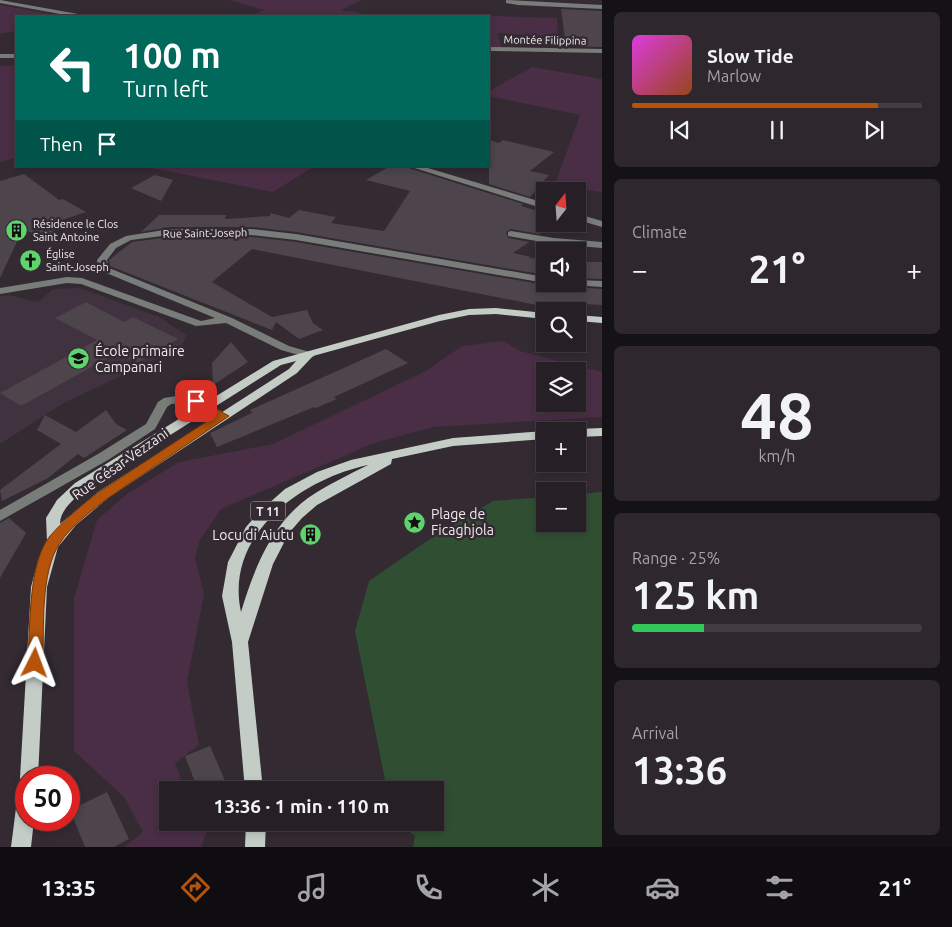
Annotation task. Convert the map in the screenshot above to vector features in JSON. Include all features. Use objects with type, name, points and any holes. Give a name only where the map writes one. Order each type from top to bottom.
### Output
[{"type":"main road","name":"Rue César Vezzani","points":[[54,540],[52,518],[62,503],[80,486],[278,363],[439,318],[469,312],[496,311],[536,315]]},
{"type":"main road","points":[[586,319],[602,320]]},
{"type":"main road","name":"Rue César Vezzani","points":[[30,766],[39,587],[45,561],[54,540],[85,509],[103,495],[292,372],[309,355]]},
{"type":"main road","points":[[586,433],[602,432]]},
{"type":"main road","name":"T 11","points":[[253,781],[240,642],[230,596],[236,562],[251,531],[264,514],[290,492],[322,475],[356,463],[454,442],[536,436]]},
{"type":"main road","name":"T 11","points":[[240,642],[262,572],[278,539],[289,524],[310,503],[340,484],[397,454]]},
{"type":"main road","points":[[21,847],[23,831]]},
{"type":"main road","points":[[255,847],[256,831]]},
{"type":"street","points":[[0,0],[73,15]]},
{"type":"street","points":[[508,1],[602,7]]},
{"type":"street","name":"Montée Filippina","points":[[490,50],[602,51]]},
{"type":"street","points":[[0,56],[15,56]]},
{"type":"street","points":[[415,167],[536,203]]},
{"type":"street","points":[[586,219],[602,224]]},
{"type":"street","name":"Rue Saint-Joseph","points":[[309,355],[285,348],[228,320],[104,270],[102,260],[113,246],[129,238],[170,232],[251,232],[536,278]]},
{"type":"street","points":[[512,234],[554,242],[602,245]]},
{"type":"street","points":[[0,291],[67,280],[82,281],[200,324],[228,320]]},
{"type":"street","points":[[586,283],[602,284]]},
{"type":"street","points":[[0,516],[103,457],[151,426],[162,405],[168,401],[183,399],[196,401],[223,416]]},
{"type":"shaded area","points":[[229,0],[363,0],[340,10],[372,15],[252,15],[264,10]]},
{"type":"shaded area","points":[[0,5],[55,15],[15,15],[15,31],[0,34]]},
{"type":"shaded area","points":[[490,16],[557,18],[558,37],[497,33],[502,48],[490,48]]},
{"type":"shaded area","points":[[15,65],[15,158],[0,162],[0,66]]},
{"type":"shaded area","points":[[532,67],[602,79],[602,192],[586,190],[586,182],[556,182],[580,115],[490,96],[490,90]]},
{"type":"shaded area","points":[[147,167],[313,167],[273,192]]},
{"type":"shaded area","name":"École primaire Campanari","points":[[80,288],[159,317],[186,335],[182,347],[62,404],[0,444],[0,296],[9,295],[38,302],[53,289]]},
{"type":"shaded area","points":[[504,341],[520,351],[563,362],[536,362],[536,412],[586,412],[586,368],[602,372],[602,417],[434,427],[374,443],[221,509],[200,540],[195,558],[204,594],[187,682],[199,745],[175,763],[182,781],[159,781],[159,831],[207,831],[201,847],[124,847],[143,832],[124,797],[74,751],[74,598],[97,520],[127,494],[179,462],[273,444],[426,371],[462,346]]},
{"type":"shaded area","points":[[602,492],[602,847],[413,847],[415,836],[408,831],[444,831],[444,781],[385,781],[355,631],[369,581],[424,543],[493,501],[536,498],[536,532],[586,532],[586,493]]},
{"type":"building","points":[[561,9],[602,11],[602,47],[566,46]]},
{"type":"building","points":[[490,140],[499,143],[503,140],[554,152],[530,171],[549,175],[543,182],[536,182],[536,190],[530,197],[489,184]]},
{"type":"building","points":[[388,167],[405,167],[523,204],[521,206],[536,210],[536,232],[542,232],[539,234],[511,229],[506,232],[508,238],[529,242],[513,253],[536,258],[536,273],[296,232],[251,227],[170,227],[141,232],[159,215],[226,215],[225,219],[270,216],[271,213],[289,218],[299,210],[336,217],[331,223],[384,231],[410,191],[366,180]]},
{"type":"building","points":[[24,174],[59,200],[63,199],[86,212],[53,223],[57,244],[23,229],[0,278],[0,181]]},
{"type":"building","points":[[155,175],[173,180],[161,201],[131,188]]},
{"type":"building","points":[[170,237],[251,237],[296,242],[536,283],[536,292],[586,292],[586,288],[602,289],[602,305],[586,304],[586,302],[536,302],[536,305],[252,249],[212,282],[272,317],[307,310],[313,323],[323,330],[299,339],[276,322],[272,330],[110,266],[109,260],[132,242]]},
{"type":"building","points":[[586,262],[602,262],[602,279],[586,278]]},
{"type":"building","points":[[86,302],[124,322],[133,317],[178,339],[137,363],[117,353],[21,406],[0,393],[97,340],[55,318]]},
{"type":"building","points":[[231,342],[248,362],[213,385],[212,363]]},
{"type":"building","points":[[386,349],[408,363],[334,397],[337,399],[217,447],[210,433],[252,413],[250,410]]},
{"type":"building","points":[[106,410],[116,424],[127,430],[84,458],[78,454],[48,478],[2,501],[0,490],[61,444],[37,430],[45,415],[76,432]]},
{"type":"building","points":[[9,518],[26,533],[0,578],[0,523]]},
{"type":"building","points":[[210,746],[225,781],[195,781],[185,756]]},
{"type":"building","points":[[107,792],[129,839],[114,847],[85,847],[79,831],[80,805]]},
{"type":"place","name":"Résidence le Clos Saint Antoine","points":[[17,230]]},
{"type":"place","name":"Église Saint-Joseph","points":[[30,260]]},
{"type":"place","name":"École primaire Campanari","points":[[79,359]]},
{"type":"place","name":"Plage de Ficaghjola","points":[[415,522]]},
{"type":"place","name":"Locu di Aiutu","points":[[310,535]]},
{"type":"route","points":[[35,663],[39,587],[45,561],[54,540],[85,509],[103,495],[223,416],[196,401]]}]
